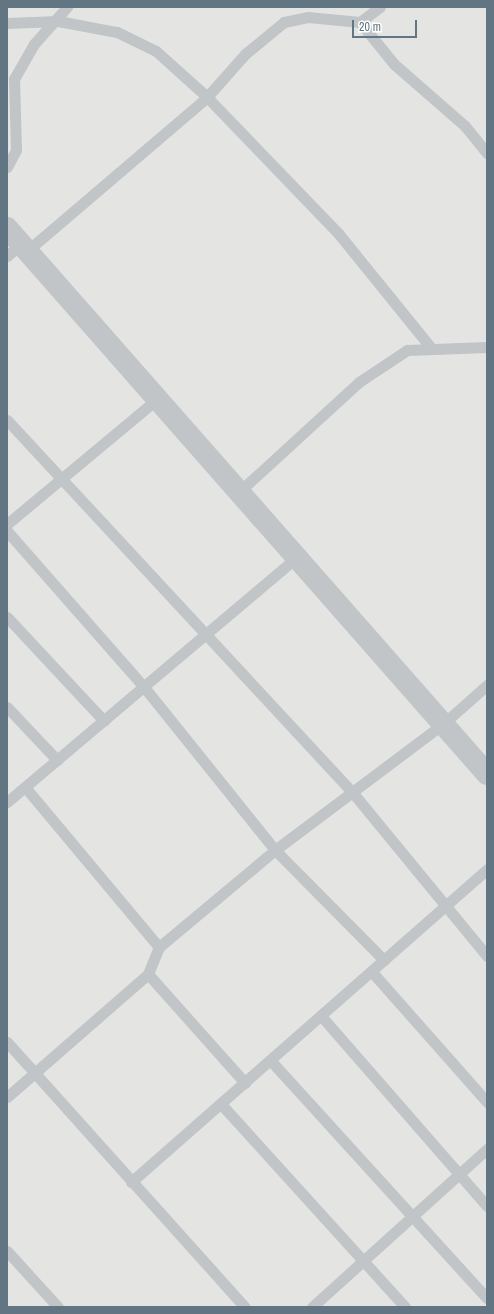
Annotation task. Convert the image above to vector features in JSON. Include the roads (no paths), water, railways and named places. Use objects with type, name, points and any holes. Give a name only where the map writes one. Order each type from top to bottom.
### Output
[{"type":"street","points":[[7,228],[18,250],[157,399],[240,491],[487,774]]},
{"type":"lane","points":[[7,167],[16,150],[14,79],[34,44],[58,21],[67,7]]},
{"type":"lane","points":[[18,250],[207,97],[245,54],[284,22],[308,17],[360,22],[380,7]]},
{"type":"lane","points":[[7,23],[58,21],[117,32],[156,51],[207,97],[338,233],[432,349]]},
{"type":"lane","points":[[360,22],[394,64],[465,126],[487,153]]},
{"type":"lane","points":[[240,491],[359,382],[407,350],[487,347]]},
{"type":"lane","points":[[7,524],[157,399]]},
{"type":"lane","points":[[7,420],[60,480],[206,632],[353,793],[487,956]]},
{"type":"lane","points":[[7,531],[144,687],[275,850],[384,960]]},
{"type":"lane","points":[[7,802],[144,687],[206,632],[298,556]]},
{"type":"lane","points":[[7,616],[104,721]]},
{"type":"lane","points":[[7,1097],[148,974],[159,947],[275,850],[443,724],[487,685]]},
{"type":"lane","points":[[7,707],[57,760]]},
{"type":"lane","points":[[25,787],[159,947]]},
{"type":"lane","points":[[131,1182],[322,1017],[487,869]]},
{"type":"lane","points":[[372,972],[487,1102]]},
{"type":"lane","points":[[148,974],[246,1082]]},
{"type":"lane","points":[[322,1017],[487,1206]]},
{"type":"lane","points":[[7,1042],[131,1182],[245,1307]]},
{"type":"lane","points":[[271,1061],[487,1298]]},
{"type":"lane","points":[[221,1104],[404,1307]]},
{"type":"lane","points":[[312,1307],[487,1150]]},
{"type":"lane","points":[[7,1251],[58,1307]]}]
